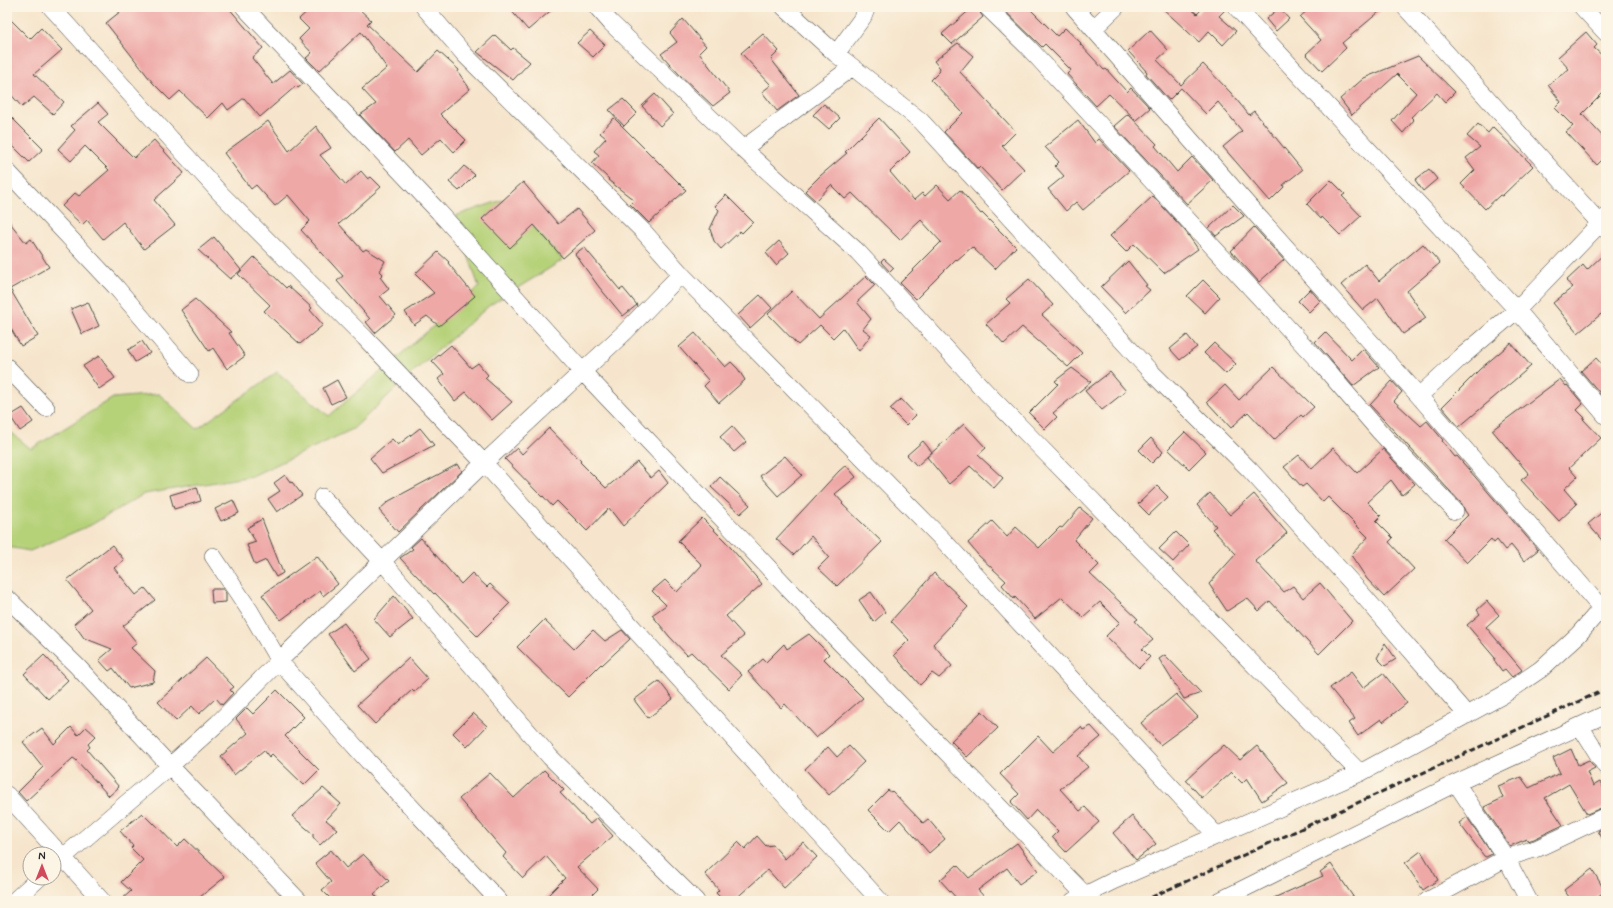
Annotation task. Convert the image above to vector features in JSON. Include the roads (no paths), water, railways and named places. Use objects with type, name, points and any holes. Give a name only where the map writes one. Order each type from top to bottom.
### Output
[{"type":"street","points":[[51,7],[220,193],[365,338],[484,463],[880,901]]},
{"type":"street","points":[[244,7],[439,212],[582,371],[1079,898],[1113,881],[1360,773],[1503,695],[1541,669],[1578,635],[1604,606],[1074,7]]},
{"type":"street","points":[[424,7],[465,55],[639,226],[682,274],[943,540],[1217,836]]},
{"type":"street","points":[[596,7],[743,149],[858,252],[984,390],[1360,773]]},
{"type":"street","points":[[784,7],[852,68],[921,120],[1149,370],[1250,470],[1361,593],[1467,715]]},
{"type":"street","points":[[836,54],[863,17],[867,7]]},
{"type":"street","points":[[987,7],[1027,46],[1323,366],[1380,432],[1455,510]]},
{"type":"street","points":[[1094,28],[1116,7]]},
{"type":"street","points":[[1236,7],[1516,310],[1606,416]]},
{"type":"street","points":[[1405,7],[1604,224],[1516,310],[1460,358],[1419,396]]},
{"type":"street","points":[[1582,7],[1606,33]]},
{"type":"street","points":[[743,149],[852,68]]},
{"type":"street","points":[[7,171],[115,286],[190,374]]},
{"type":"street","points":[[62,858],[218,723],[279,661],[484,463],[625,332],[682,274]]},
{"type":"street","points":[[7,367],[46,408]]},
{"type":"street","points":[[322,497],[382,562],[550,757],[696,901]]},
{"type":"street","points":[[213,556],[250,611],[279,661],[368,761],[499,901]]},
{"type":"street","points":[[7,598],[77,666],[299,901]]},
{"type":"street","points":[[1219,901],[1456,783],[1606,714]]},
{"type":"street","points":[[1580,726],[1606,767]]},
{"type":"street","points":[[1456,783],[1506,858],[1529,901]]},
{"type":"street","points":[[7,795],[46,846]]},
{"type":"street","points":[[1427,901],[1506,858],[1538,848],[1606,816]]},
{"type":"street","points":[[62,865],[102,901]]},
{"type":"street","points":[[14,901],[30,886]]},
{"type":"railway","points":[[1143,901],[1606,689]]}]
